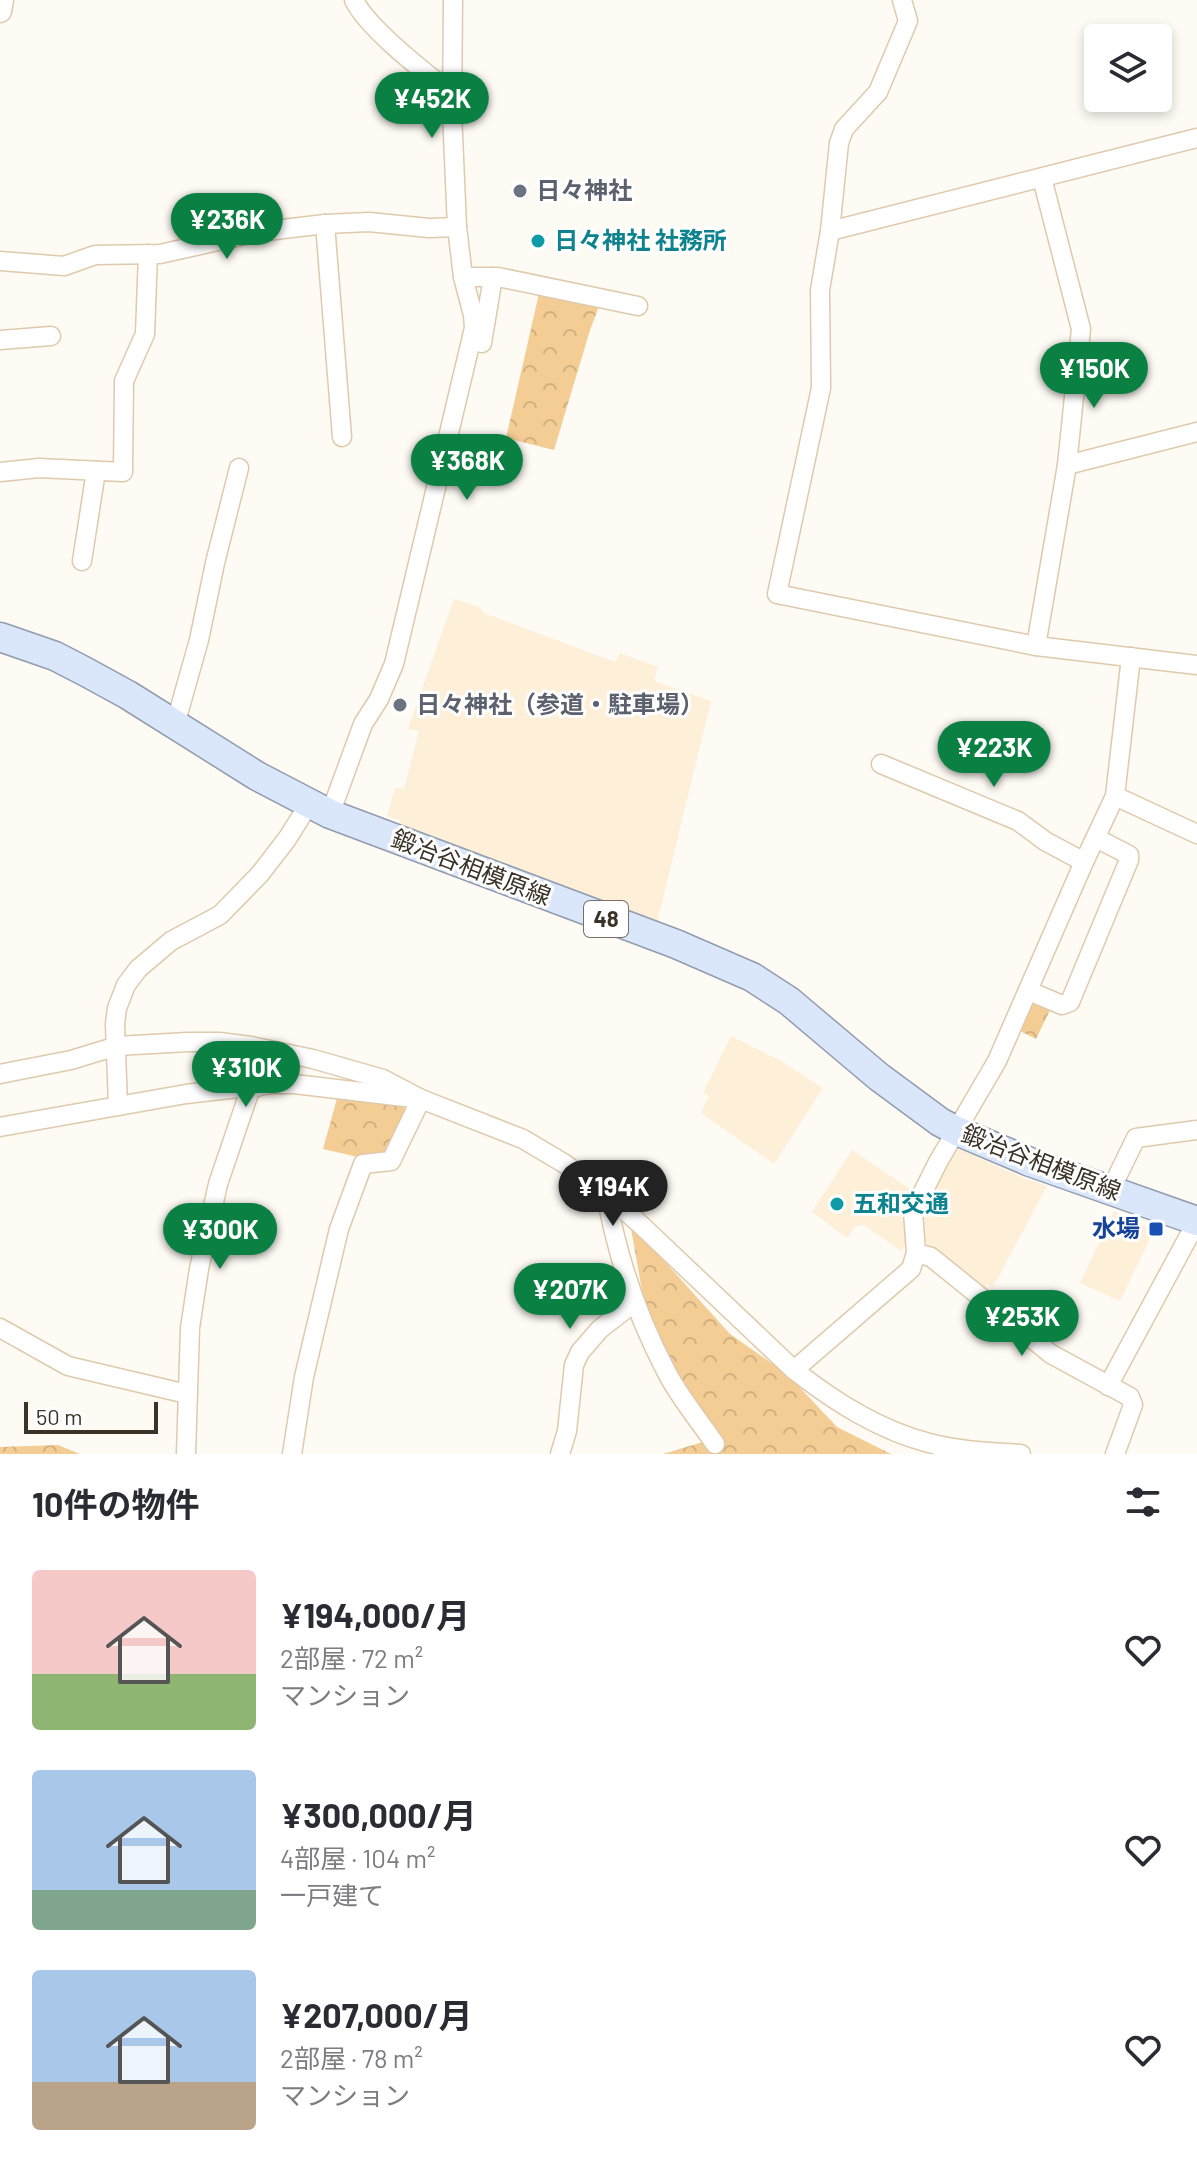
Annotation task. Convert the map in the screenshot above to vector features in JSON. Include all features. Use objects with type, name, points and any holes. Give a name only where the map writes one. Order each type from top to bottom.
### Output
[{"type":"main road","name":"鍛冶谷相模原線","points":[[0,637],[55,656],[86,672],[257,776],[320,809],[676,944],[752,977],[789,1001],[879,1077],[957,1131],[1007,1153],[1197,1221]]},
{"type":"street","points":[[0,11],[2,0]]},
{"type":"street","points":[[354,0],[359,10],[383,34],[453,95]]},
{"type":"street","points":[[453,0],[457,227],[463,277],[480,315]]},
{"type":"street","points":[[902,0],[908,21],[878,92],[844,129],[839,143],[820,290],[821,388],[777,594],[1036,646],[1197,665]]},
{"type":"street","points":[[830,231],[1197,138]]},
{"type":"street","points":[[1036,646],[1067,465],[1081,329],[1042,178]]},
{"type":"street","points":[[0,261],[64,266],[95,255],[160,254],[258,232],[325,224],[369,222],[429,228],[457,227]]},
{"type":"street","points":[[325,224],[342,437]]},
{"type":"street","points":[[0,472],[39,468],[123,472],[124,381],[145,334],[148,254]]},
{"type":"street","points":[[463,277],[493,277],[638,306]]},
{"type":"street","points":[[118,1106],[115,1024],[117,1008],[126,985],[138,969],[171,941],[220,915],[260,874],[287,839],[320,809],[379,699],[394,664],[420,582],[463,405],[474,328],[493,277]]},
{"type":"street","points":[[0,340],[51,336]]},
{"type":"street","points":[[1067,465],[1197,432]]},
{"type":"street","points":[[175,725],[199,640],[239,468]]},
{"type":"street","points":[[82,561],[78,540],[96,471]]},
{"type":"street","points":[[794,1370],[911,1269],[916,1253],[913,1212],[938,1162],[997,1061],[1115,796],[1131,657]]},
{"type":"street","points":[[881,764],[1018,821],[1045,841],[1084,862]]},
{"type":"street","points":[[1115,796],[1197,834]]},
{"type":"street","points":[[1029,991],[1062,1005],[1070,1002],[1129,860],[1129,855],[1124,851],[1096,838]]},
{"type":"street","points":[[0,1074],[71,1060],[117,1046],[219,1042],[313,1059],[383,1079],[421,1099],[523,1139],[565,1164],[606,1194],[794,1370],[854,1411],[889,1430],[929,1443],[964,1450],[1021,1454]]},
{"type":"street","points":[[186,1454],[190,1328],[199,1269],[218,1184],[266,1050]]},
{"type":"street","points":[[0,1127],[186,1094],[294,1084],[421,1099]]},
{"type":"street","points":[[292,1454],[304,1377],[339,1229],[363,1164],[391,1161],[421,1099]]},
{"type":"street","points":[[1110,1191],[1136,1138],[1197,1130]]},
{"type":"street","points":[[606,1194],[614,1236],[635,1302],[667,1373],[715,1444]]},
{"type":"street","points":[[1108,1386],[1197,1221]]},
{"type":"street","points":[[916,1253],[931,1257],[1051,1354],[1130,1397],[1133,1405],[1115,1454]]},
{"type":"street","points":[[560,1454],[567,1431],[574,1365],[580,1352],[600,1329],[635,1302]]},
{"type":"street","points":[[0,1328],[68,1366],[187,1394]]},
{"type":"shaded area","points":[[454,599],[615,662],[620,653],[658,667],[654,681],[711,701],[657,923],[398,826],[400,820],[387,816],[395,788],[404,789],[419,731],[408,729]]},
{"type":"shaded area","points":[[731,1036],[781,1061],[823,1088],[774,1164],[701,1113],[709,1096],[703,1093]]},
{"type":"shaded area","points":[[960,1149],[1047,1186],[993,1287],[987,1284],[983,1291],[923,1244],[923,1207],[950,1152]]},
{"type":"shaded area","points":[[852,1150],[913,1191],[902,1220],[907,1243],[901,1251],[864,1225],[856,1226],[847,1238],[812,1212]]},
{"type":"shaded area","points":[[1114,1211],[1154,1230],[1120,1301],[1080,1283]]},
{"type":"green space","points":[[540,289],[601,301],[554,450],[506,438]]},
{"type":"green space","points":[[1029,991],[1054,1002],[1036,1039],[1012,1027]]},
{"type":"green space","points":[[338,1095],[402,1106],[409,1113],[389,1154],[358,1157],[323,1149]]},
{"type":"green space","points":[[630,1223],[730,1334],[788,1375],[837,1427],[891,1454],[663,1454],[703,1442],[653,1352]]},
{"type":"green space","points":[[58,1445],[80,1454],[0,1454],[0,1447]]},
{"type":"place","name":"日々神社","points":[[520,191]]},
{"type":"place","name":"日々神社 社務所","points":[[538,241]]},
{"type":"place","name":"日々神社（参道・駐車場）","points":[[400,705]]},
{"type":"place","name":"五和交通","points":[[837,1204]]},
{"type":"place","name":"水場","points":[[1156,1229]]}]
